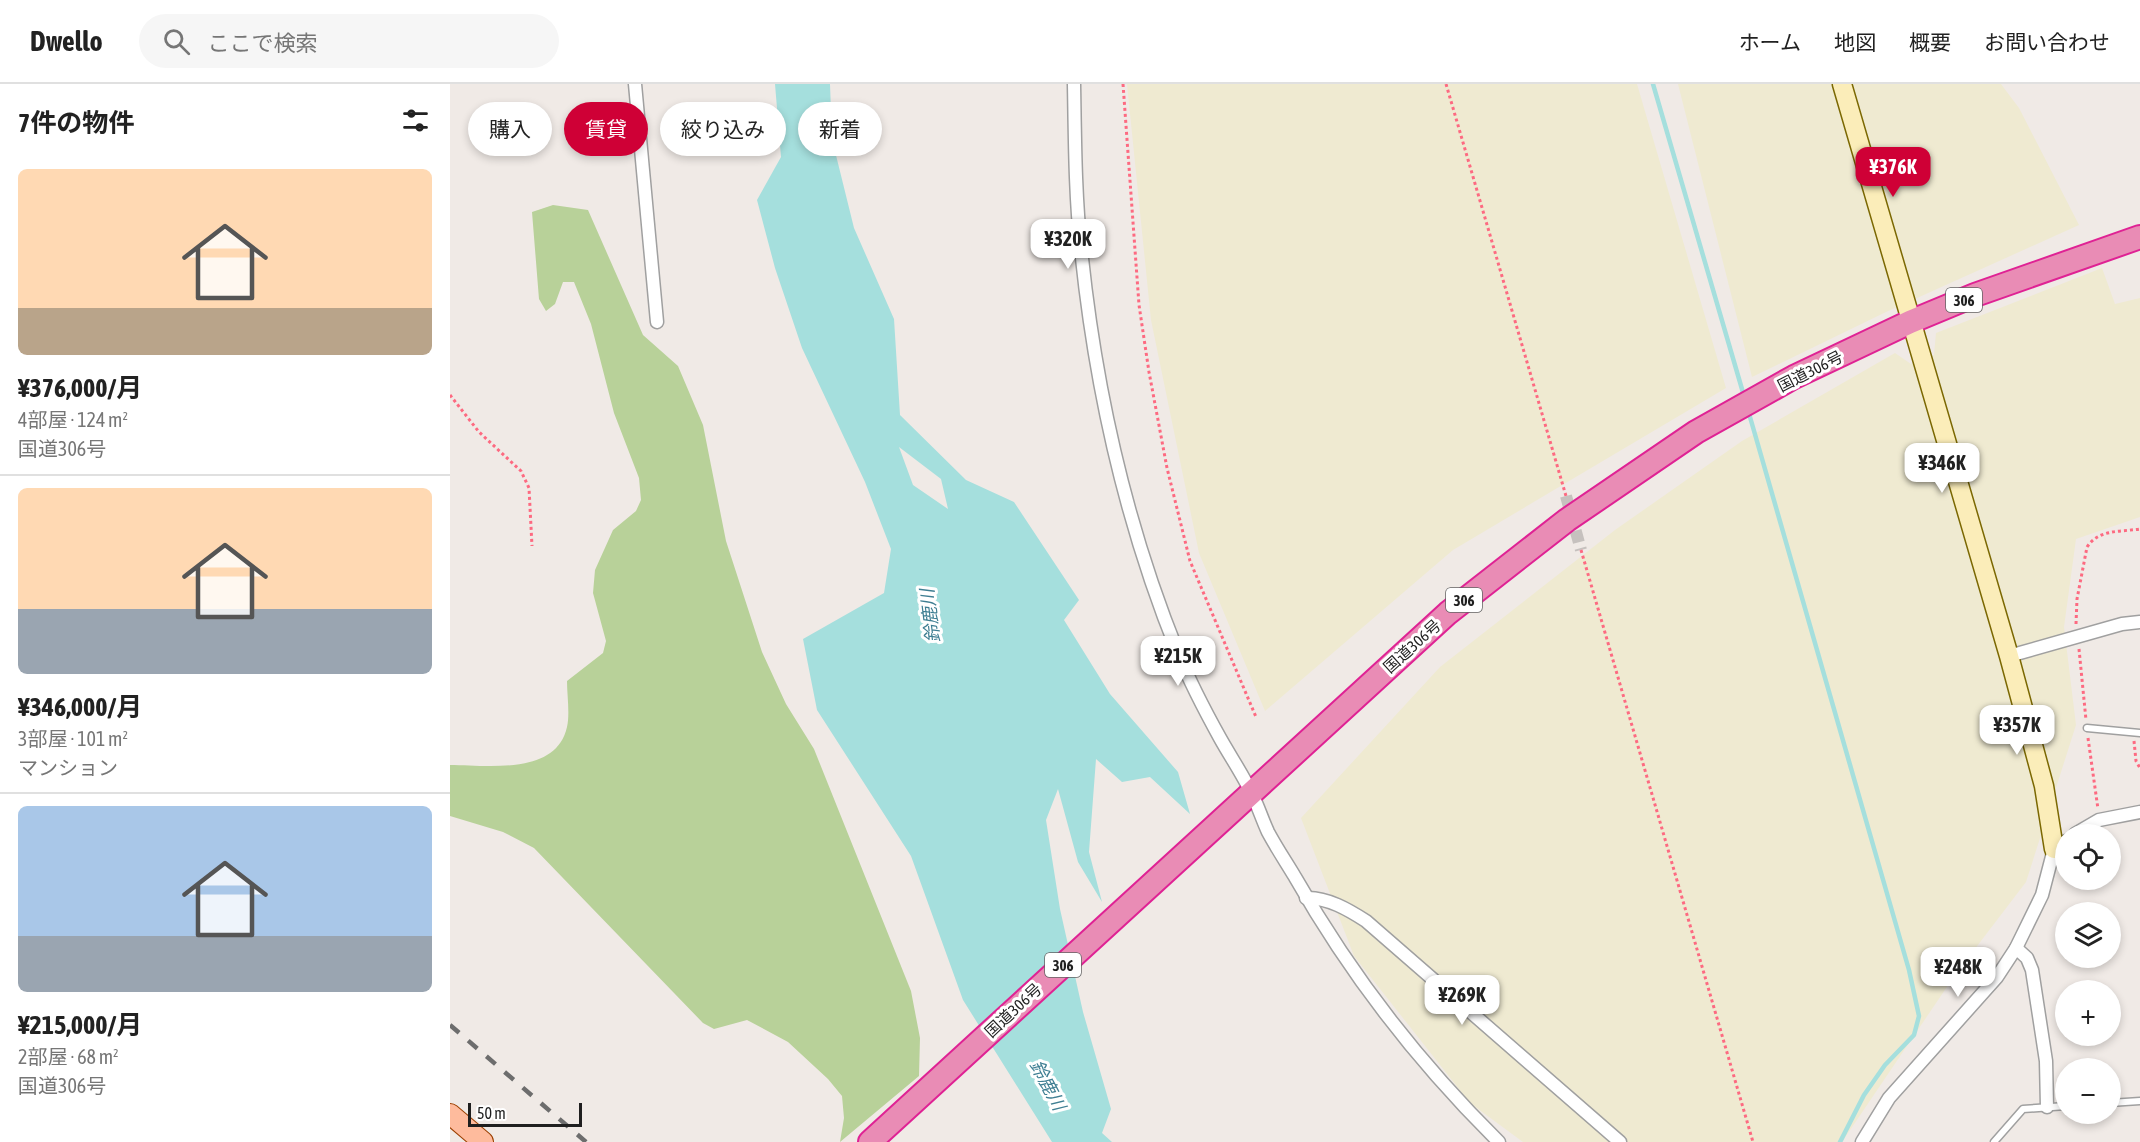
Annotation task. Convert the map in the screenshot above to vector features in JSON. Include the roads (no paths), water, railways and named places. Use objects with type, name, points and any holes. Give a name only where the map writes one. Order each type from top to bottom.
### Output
[{"type":"highway","name":"国道306号","points":[[879,1137],[1448,613],[1567,520],[1696,432],[1794,377],[1910,322],[1975,295],[2140,237]]},
{"type":"main road","points":[[450,1114],[483,1142]]},
{"type":"street","points":[[634,84],[657,322]]},
{"type":"street","points":[[1074,84],[1080,246],[1091,330],[1115,449],[1140,548],[1179,655],[1246,797],[1306,898],[1356,974],[1392,1022],[1467,1110],[1499,1142]]},
{"type":"street","points":[[1842,84],[2008,656],[2055,827]]},
{"type":"street","points":[[2008,656],[2140,621]]},
{"type":"street","points":[[2092,824],[2099,820],[2140,812]]},
{"type":"street","points":[[1862,1142],[1889,1098],[1997,977],[2016,948],[2042,896],[2055,859]]},
{"type":"street","points":[[1306,898],[1318,897],[1353,912],[1366,921],[1620,1142]]},
{"type":"street","points":[[2016,948],[2027,958],[2032,969],[2046,1061],[2047,1107]]},
{"type":"lane","points":[[2087,728],[2137,732]]},
{"type":"lane","points":[[2121,1102],[2140,1101]]},
{"type":"lane","points":[[1994,1142],[2023,1109],[2055,1107]]},
{"type":"water","name":"鈴鹿川","points":[[775,84],[830,84],[831,102],[798,102],[798,156],[836,156],[854,228],[894,319],[900,415],[966,480],[1014,502],[1079,600],[1064,620],[1110,694],[1178,772],[1190,814],[1150,777],[1122,782],[1096,759],[1089,852],[1102,902],[1078,862],[1058,789],[1046,820],[1060,909],[1083,1012],[1111,1109],[1102,1133],[1112,1142],[1052,1142],[963,1000],[911,856],[817,710],[803,639],[884,593],[891,549],[865,482],[802,348],[775,268],[757,200],[781,156],[786,156],[786,102],[776,102]],"holes":[[[899,447],[941,479],[948,509],[913,485]]]},
{"type":"waterway","points":[[1653,84],[1744,396]]},
{"type":"waterway","points":[[1748,410],[1909,970],[1919,1016],[1914,1035],[1885,1065],[1864,1095],[1840,1142]]},
{"type":"tunnel","points":[[1566,496],[1581,550]]},
{"type":"railway","points":[[450,1025],[586,1142]]}]
